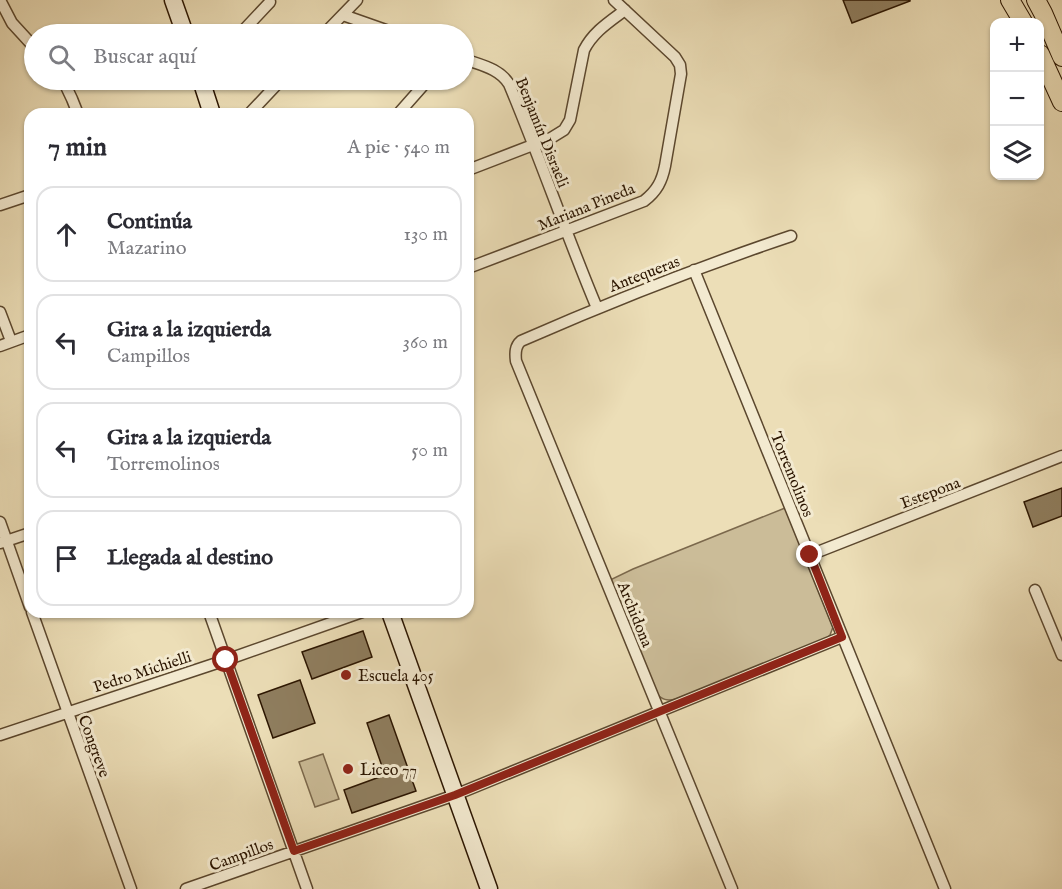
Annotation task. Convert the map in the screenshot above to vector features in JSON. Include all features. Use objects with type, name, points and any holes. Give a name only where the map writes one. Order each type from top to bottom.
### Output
[{"type":"main road","points":[[1010,0],[1021,18]]},
{"type":"main road","points":[[1036,0],[1062,57]]},
{"type":"main road","points":[[1044,63],[1062,102]]},
{"type":"street","points":[[0,0],[12,23],[24,36]]},
{"type":"street","points":[[173,0],[181,24]]},
{"type":"street","points":[[334,24],[357,0]]},
{"type":"street","points":[[474,168],[559,134],[567,126],[588,41],[600,28],[625,10],[614,0]]},
{"type":"street","points":[[249,24],[270,2]]},
{"type":"street","name":"Mariana Pineda","points":[[474,266],[644,201],[663,178],[681,69],[678,61],[625,10]]},
{"type":"street","points":[[343,15],[369,24]]},
{"type":"street","name":"Benjamín Disraeli","points":[[474,62],[494,69],[505,77],[509,84],[597,308]]},
{"type":"street","points":[[68,90],[76,108]]},
{"type":"street","points":[[204,90],[210,108]]},
{"type":"street","points":[[255,108],[272,90]]},
{"type":"street","points":[[403,108],[419,90]]},
{"type":"street","points":[[0,205],[24,197]]},
{"type":"street","name":"Antequeras","points":[[516,349],[521,341],[597,308],[790,236]]},
{"type":"street","name":"Torremolinos","points":[[694,270],[945,889]]},
{"type":"street","points":[[0,312],[11,341]]},
{"type":"street","points":[[0,346],[24,337]]},
{"type":"street","name":"Archidona","points":[[516,349],[516,361],[732,889]]},
{"type":"street","name":"Estepona","points":[[810,555],[1062,456]]},
{"type":"street","points":[[0,522],[3,542],[24,593]]},
{"type":"street","points":[[3,542],[24,535]]},
{"type":"street","points":[[1035,590],[1062,655]]},
{"type":"street","name":"Congreve","points":[[34,618],[131,889]]},
{"type":"street","points":[[211,618],[307,889]]},
{"type":"street","name":"Pedro Michielli","points":[[0,735],[345,618]]},
{"type":"street","points":[[392,618],[489,889]]},
{"type":"street","name":"Campillos","points":[[186,889],[455,795],[842,637]]},
{"type":"shaded area","points":[[785,508],[833,627],[830,635],[826,639],[676,699],[663,699],[656,693],[610,580]]},
{"type":"shaded area","points":[[323,754],[339,799],[315,807],[299,762]]},
{"type":"building","points":[[843,0],[910,0],[910,1],[852,23]]},
{"type":"building","points":[[1062,488],[1062,516],[1033,527],[1024,502]]},
{"type":"building","points":[[363,631],[372,657],[312,679],[302,652]]},
{"type":"building","points":[[300,680],[315,723],[273,738],[258,695]]},
{"type":"building","points":[[389,715],[416,791],[352,813],[344,790],[385,775],[367,723]]},
{"type":"place","name":"Escuela 405","points":[[346,675]]},
{"type":"place","name":"Liceo 77","points":[[348,769]]},
{"type":"route","points":[[226,660],[294,851],[455,795],[842,637],[810,555]]}]
